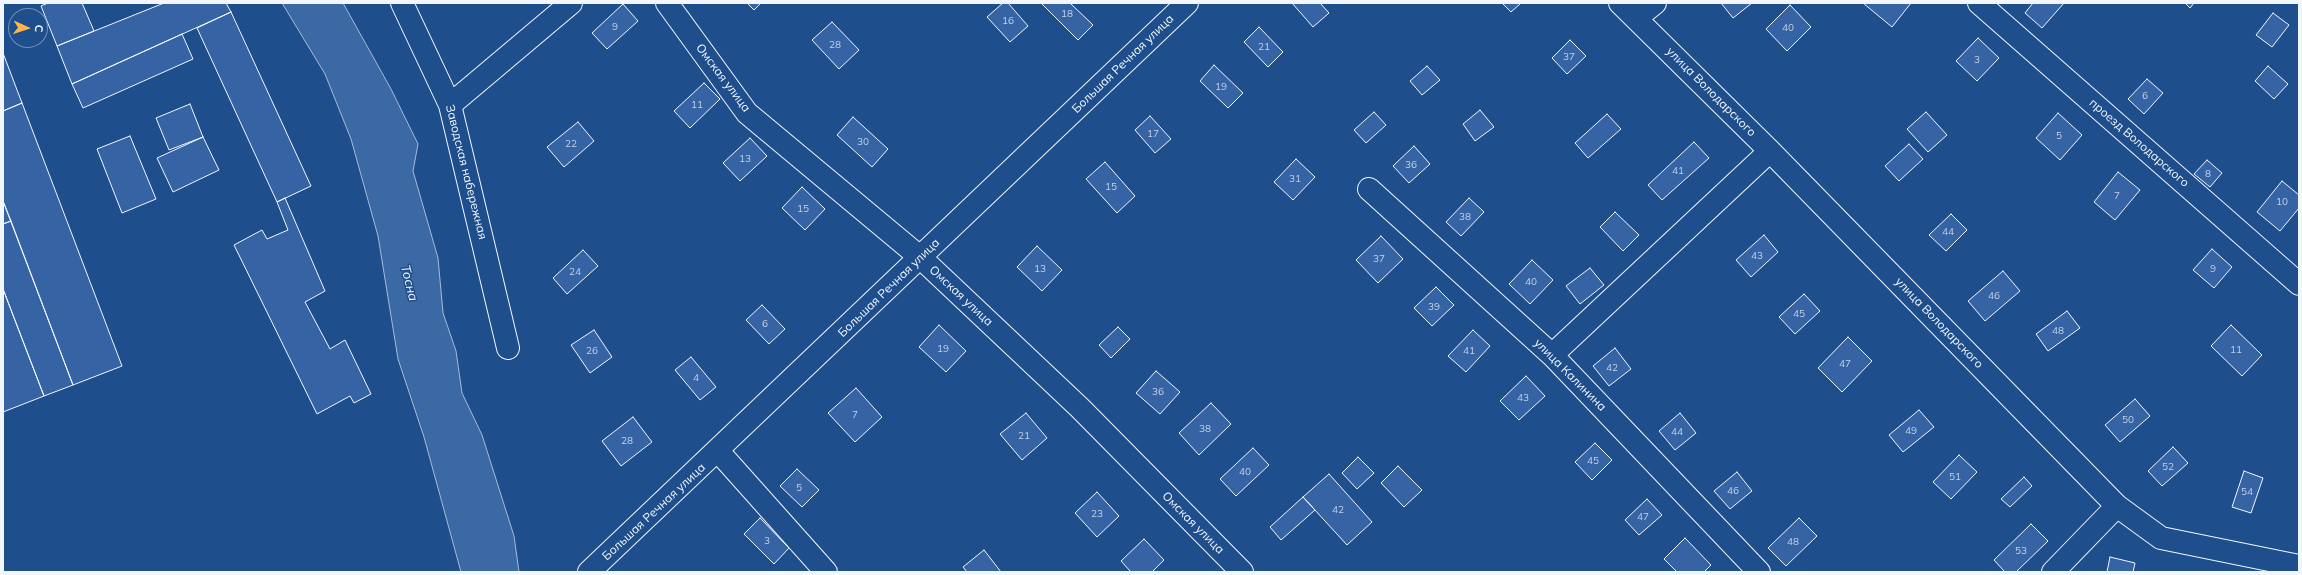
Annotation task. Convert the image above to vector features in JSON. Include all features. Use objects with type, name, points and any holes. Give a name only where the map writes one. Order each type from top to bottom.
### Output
[{"type":"street","name":"Заводская набережная","points":[[402,3],[450,105],[508,348]]},
{"type":"street","points":[[450,105],[571,3]]},
{"type":"street","name":"Омская улица","points":[[668,3],[747,113],[920,258],[1080,408],[1242,572]]},
{"type":"street","name":"улица Володарского","points":[[1620,3],[1770,151],[2117,506],[2161,538],[2299,566]]},
{"type":"street","points":[[1636,18],[1654,3]]},
{"type":"street","name":"проезд Володарского","points":[[1979,3],[2299,284]]},
{"type":"street","name":"Большая Речная улица","points":[[589,572],[718,451],[1184,4]]},
{"type":"street","points":[[1552,355],[1770,151]]},
{"type":"street","name":"улица Калинина","points":[[1369,189],[1552,355],[1758,572]]},
{"type":"street","points":[[718,451],[826,572]]},
{"type":"street","points":[[2053,572],[2117,506]]},
{"type":"water","name":"Тосна","points":[[282,3],[343,3],[391,89],[418,144],[413,171],[438,258],[443,313],[456,351],[462,393],[482,435],[514,536],[519,572],[461,572],[424,437],[398,359],[378,236],[351,139],[325,74]]},
{"type":"building","points":[[48,3],[82,3],[94,31],[57,46],[48,24],[48,8],[42,8],[41,6]]},
{"type":"building","points":[[164,3],[226,3],[231,12],[72,84],[57,46]]},
{"type":"building","points":[[747,3],[761,3],[754,10]]},
{"type":"building","points":[[1003,3],[1008,3],[1028,26],[1010,42],[987,17]]},
{"type":"building","points":[[1041,3],[1070,3],[1093,25],[1078,40]]},
{"type":"building","points":[[1292,3],[1320,3],[1329,13],[1313,27]]},
{"type":"building","points":[[1502,3],[1521,3],[1511,12]]},
{"type":"building","points":[[1721,3],[1752,3],[1733,18]]},
{"type":"building","points":[[1863,3],[1911,3],[1892,27]]},
{"type":"building","points":[[2033,3],[2064,3],[2042,28],[2025,13]]},
{"type":"building","points":[[2185,3],[2194,3],[2190,8]]},
{"type":"building","points":[[623,4],[638,21],[607,49],[592,33]]},
{"type":"building","points":[[1790,5],[1811,27],[1787,51],[1766,29]]},
{"type":"building","points":[[231,12],[311,186],[277,202],[197,28]]},
{"type":"building","points":[[2273,13],[2289,25],[2272,47],[2256,35]]},
{"type":"building","points":[[832,22],[859,50],[839,69],[812,40]]},
{"type":"building","points":[[1259,27],[1283,52],[1268,67],[1244,42]]},
{"type":"building","points":[[182,34],[193,59],[83,108],[72,84]]},
{"type":"building","points":[[1978,38],[1999,58],[1977,81],[1956,61]]},
{"type":"building","points":[[1570,40],[1586,56],[1567,74],[1552,58]]},
{"type":"building","points":[[3,53],[22,103],[3,111]]},
{"type":"building","points":[[1214,65],[1243,93],[1228,108],[1200,81]]},
{"type":"building","points":[[1427,66],[1440,80],[1422,95],[1410,81]]},
{"type":"building","points":[[2268,66],[2288,84],[2274,99],[2255,81]]},
{"type":"building","points":[[2147,79],[2163,93],[2144,114],[2128,99]]},
{"type":"building","points":[[704,83],[720,99],[690,128],[674,111]]},
{"type":"building","points":[[22,103],[122,366],[73,385],[3,201],[3,111]]},
{"type":"building","points":[[190,104],[203,137],[169,150],[156,118]]},
{"type":"building","points":[[1480,110],[1494,127],[1475,141],[1463,124]]},
{"type":"building","points":[[1374,112],[1386,125],[1366,143],[1354,130]]},
{"type":"building","points":[[1926,112],[1947,135],[1928,152],[1907,129]]},
{"type":"building","points":[[2058,113],[2082,135],[2060,160],[2036,138]]},
{"type":"building","points":[[1607,114],[1621,129],[1588,158],[1575,143]]},
{"type":"building","points":[[1150,116],[1171,139],[1155,153],[1135,130]]},
{"type":"building","points":[[853,117],[888,149],[872,167],[837,135]]},
{"type":"building","points":[[578,122],[594,141],[564,167],[547,147]]},
{"type":"building","points":[[130,136],[156,199],[122,213],[97,149]]},
{"type":"building","points":[[203,137],[219,170],[173,192],[157,158]]},
{"type":"building","points":[[750,138],[767,156],[740,181],[723,163]]},
{"type":"building","points":[[1694,142],[1709,158],[1662,200],[1648,185]]},
{"type":"building","points":[[1909,144],[1923,159],[1899,181],[1885,166]]},
{"type":"building","points":[[1414,146],[1430,164],[1409,183],[1393,166]]},
{"type":"building","points":[[1296,159],[1315,177],[1293,200],[1274,182]]},
{"type":"building","points":[[2207,160],[2222,173],[2210,187],[2194,174]]},
{"type":"building","points":[[1105,162],[1135,196],[1117,213],[1086,179]]},
{"type":"building","points":[[2118,172],[2140,190],[2115,220],[2094,202]]},
{"type":"building","points":[[2282,181],[2299,195],[2299,208],[2280,231],[2257,212]]},
{"type":"building","points":[[802,187],[825,209],[805,230],[782,208]]},
{"type":"building","points":[[285,198],[325,291],[305,302],[330,349],[345,340],[371,394],[354,403],[350,396],[317,414],[234,245],[262,230],[267,239],[288,230],[277,202]]},
{"type":"building","points":[[1469,198],[1484,212],[1461,236],[1446,222]]},
{"type":"building","points":[[3,201],[11,221],[3,224]]},
{"type":"building","points":[[1615,212],[1639,235],[1623,251],[1600,227]]},
{"type":"building","points":[[1951,214],[1967,230],[1946,251],[1929,235]]},
{"type":"building","points":[[11,221],[73,385],[44,396],[3,289],[3,224]]},
{"type":"building","points":[[1764,235],[1778,252],[1751,277],[1736,260]]},
{"type":"building","points":[[1381,236],[1403,259],[1378,283],[1356,260]]},
{"type":"building","points":[[1037,246],[1062,270],[1042,291],[1017,267]]},
{"type":"building","points":[[2212,249],[2232,267],[2214,288],[2193,270]]},
{"type":"building","points":[[583,250],[598,266],[567,294],[553,278]]},
{"type":"building","points":[[1532,260],[1553,280],[1530,304],[1509,284]]},
{"type":"building","points":[[1590,268],[1604,285],[1580,304],[1566,286]]},
{"type":"building","points":[[2003,271],[2020,291],[1985,321],[1968,301]]},
{"type":"building","points":[[1436,287],[1454,305],[1432,326],[1414,308]]},
{"type":"building","points":[[3,289],[44,396],[3,412]]},
{"type":"building","points":[[1804,294],[1820,311],[1795,334],[1779,317]]},
{"type":"building","points":[[762,305],[785,329],[769,344],[746,320]]},
{"type":"building","points":[[2067,311],[2080,328],[2048,351],[2036,334]]},
{"type":"building","points":[[939,325],[966,351],[946,372],[919,347]]},
{"type":"building","points":[[2231,325],[2262,355],[2242,376],[2211,346]]},
{"type":"building","points":[[1118,327],[1130,339],[1111,358],[1099,345]]},
{"type":"building","points":[[594,330],[612,357],[590,373],[571,345]]},
{"type":"building","points":[[1473,330],[1490,346],[1466,372],[1448,356]]},
{"type":"building","points":[[1848,337],[1872,361],[1842,392],[1818,368]]},
{"type":"building","points":[[1615,348],[1631,369],[1609,386],[1593,366]]},
{"type":"building","points":[[691,357],[716,387],[700,400],[675,370]]},
{"type":"building","points":[[1156,371],[1180,392],[1160,414],[1136,393]]},
{"type":"building","points":[[1526,376],[1545,396],[1519,420],[1500,401]]},
{"type":"building","points":[[856,388],[882,417],[855,442],[828,413]]},
{"type":"building","points":[[2135,399],[2150,416],[2120,442],[2105,425]]},
{"type":"building","points":[[1211,403],[1231,424],[1199,455],[1179,433]]},
{"type":"building","points":[[1919,410],[1934,427],[1903,452],[1889,435]]},
{"type":"building","points":[[1026,413],[1047,438],[1022,460],[1000,434]]},
{"type":"building","points":[[1680,413],[1696,433],[1675,450],[1659,431]]},
{"type":"building","points":[[633,417],[652,442],[621,466],[602,441]]},
{"type":"building","points":[[1595,443],[1612,460],[1592,480],[1575,462]]},
{"type":"building","points":[[2173,447],[2188,463],[2162,486],[2148,471]]},
{"type":"building","points":[[1253,448],[1269,465],[1236,496],[1220,479]]},
{"type":"building","points":[[1959,455],[1977,472],[1951,499],[1933,482]]},
{"type":"building","points":[[1358,457],[1374,473],[1357,489],[1342,473]]},
{"type":"building","points":[[1398,466],[1422,490],[1404,507],[1381,483]]},
{"type":"building","points":[[797,469],[819,490],[802,507],[780,486]]},
{"type":"building","points":[[2244,471],[2263,478],[2251,513],[2232,507]]},
{"type":"building","points":[[1737,472],[1752,491],[1730,509],[1714,491]]},
{"type":"building","points":[[1329,474],[1372,522],[1347,545],[1303,497]]},
{"type":"building","points":[[2024,477],[2032,486],[2010,507],[2001,499]]},
{"type":"building","points":[[1097,492],[1119,516],[1097,537],[1075,513]]},
{"type":"building","points":[[1303,497],[1315,510],[1281,540],[1270,527]]},
{"type":"building","points":[[1647,499],[1662,515],[1639,535],[1625,520]]},
{"type":"building","points":[[760,518],[789,548],[774,564],[744,534]]},
{"type":"building","points":[[1799,518],[1817,536],[1786,566],[1768,548]]},
{"type":"building","points":[[2031,524],[2048,541],[2016,572],[2005,572],[1994,560]]},
{"type":"building","points":[[1685,538],[1711,565],[1704,572],[1677,572],[1664,559]]},
{"type":"building","points":[[1144,539],[1164,560],[1152,572],[1131,572],[1121,561]]},
{"type":"building","points":[[984,550],[1001,572],[967,572],[963,567]]},
{"type":"building","points":[[2110,557],[2135,563],[2133,572],[2107,572]]}]
